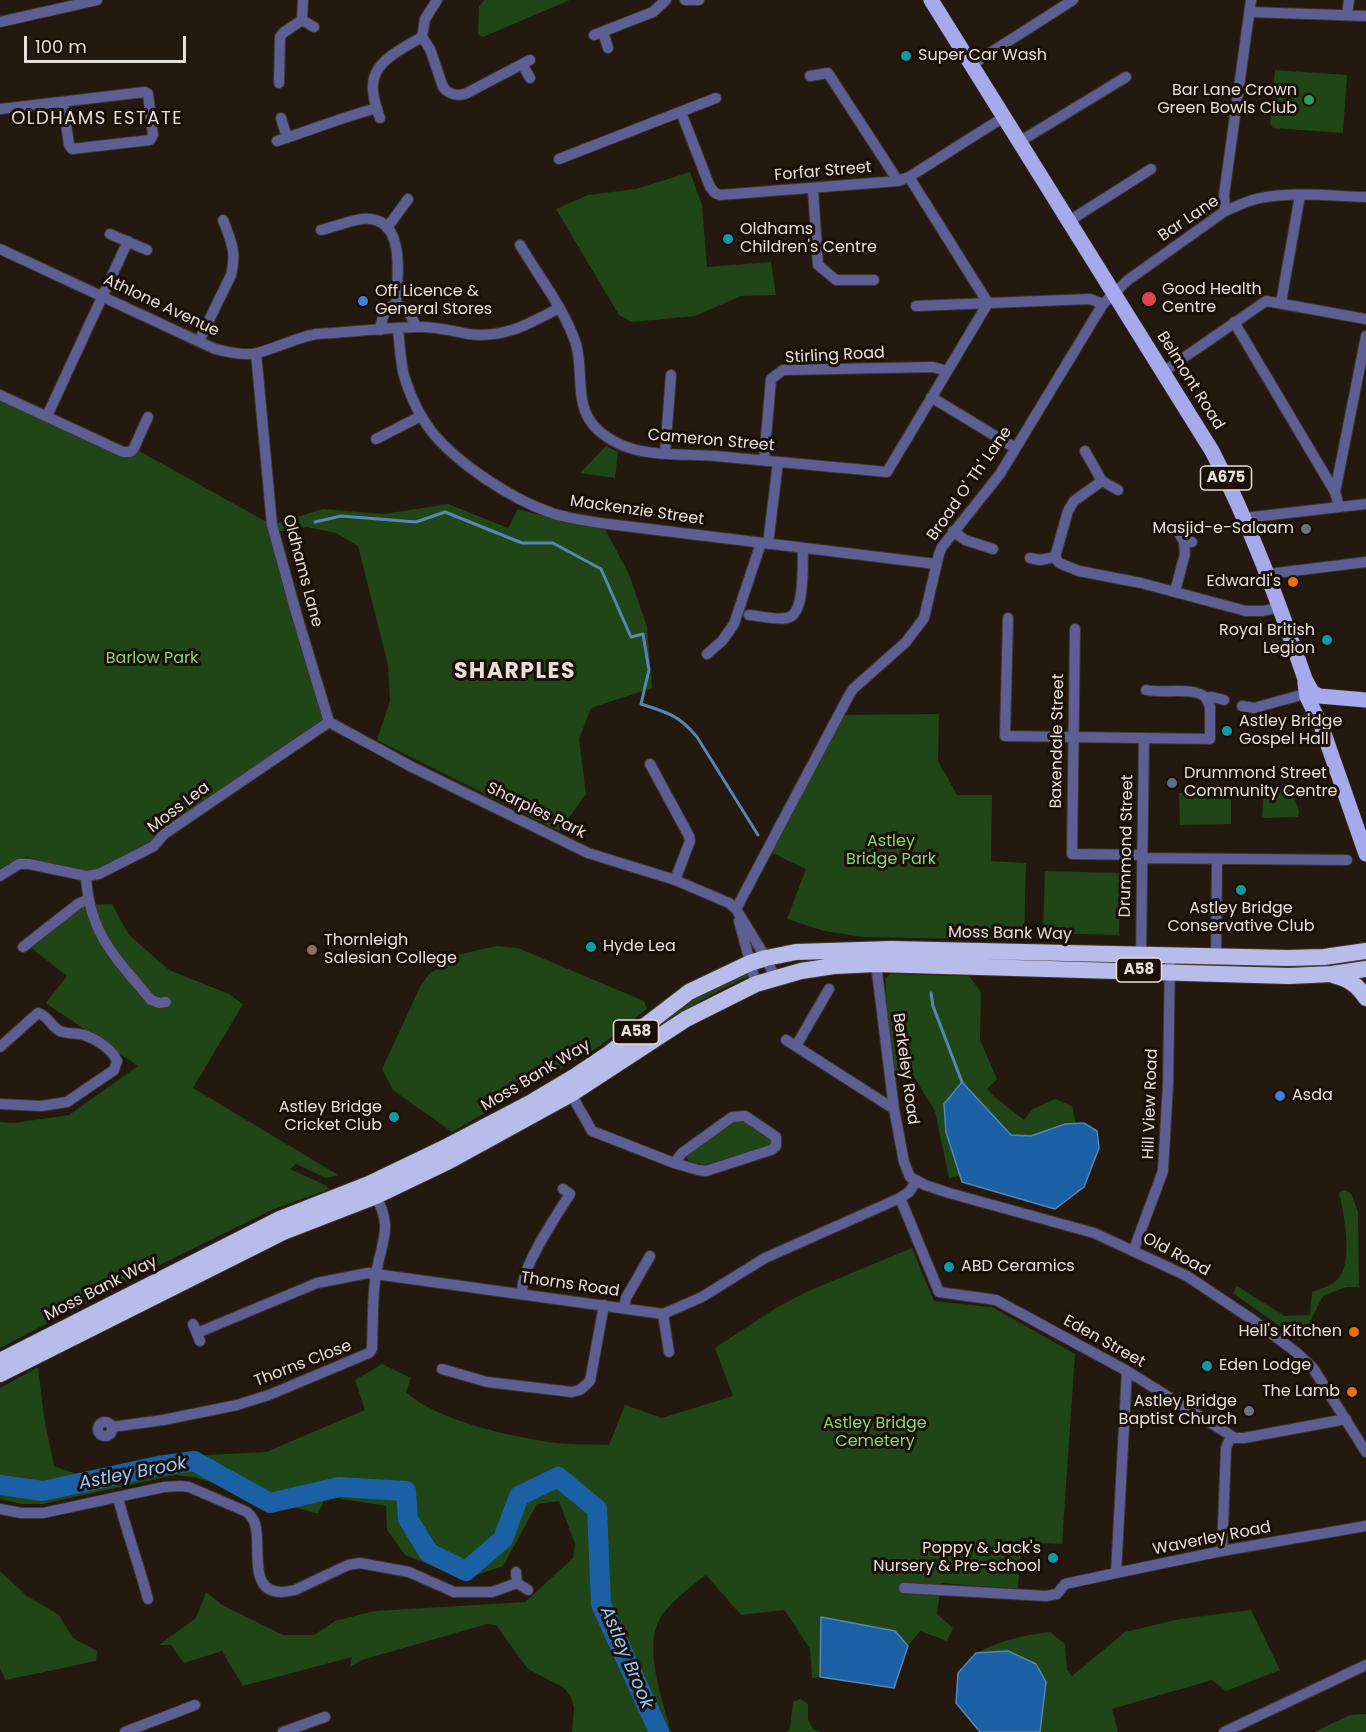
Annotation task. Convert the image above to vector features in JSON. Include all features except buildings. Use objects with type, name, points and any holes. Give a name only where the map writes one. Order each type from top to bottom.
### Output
[{"type":"highway","name":"Moss Bank Way","points":[[0,1374],[283,1232],[372,1190],[444,1148],[530,1103],[607,1054],[689,992],[758,961],[796,952],[891,949],[1141,955],[1170,963],[1216,956],[1324,957],[1366,951]]},
{"type":"highway","name":"Moss Bank Way","points":[[0,1361],[280,1219],[372,1190],[449,1161],[571,1094],[686,1019],[756,984],[775,978],[834,966],[876,964],[1170,963],[1289,976],[1332,975],[1366,969]]},
{"type":"highway","points":[[1332,975],[1351,981],[1366,998]]},
{"type":"main road","name":"Belmont Road","points":[[930,0],[1069,221],[1108,299],[1163,372],[1212,451],[1233,490],[1268,574],[1312,691]]},
{"type":"main road","points":[[1312,691],[1366,700]]},
{"type":"main road","points":[[1312,691],[1319,705],[1317,715],[1366,854]]},
{"type":"street","points":[[0,22],[97,0]]},
{"type":"street","points":[[302,20],[303,0]]},
{"type":"street","points":[[437,0],[425,19],[422,37],[430,49],[443,87],[452,94],[465,94],[526,62],[530,78]]},
{"type":"street","points":[[608,48],[599,34],[653,12],[666,0]]},
{"type":"street","points":[[685,0],[699,0]]},
{"type":"street","points":[[971,65],[1058,4],[1073,0]]},
{"type":"street","points":[[1225,211],[1224,195],[1251,0]]},
{"type":"street","points":[[1347,15],[1349,0]]},
{"type":"street","points":[[1250,12],[1366,16]]},
{"type":"street","points":[[302,20],[314,27]]},
{"type":"street","points":[[279,82],[274,65],[280,37],[302,20]]},
{"type":"street","points":[[281,118],[282,139],[316,129],[343,117],[379,113],[373,91],[376,72],[394,53],[422,37]]},
{"type":"street","points":[[810,76],[828,73],[988,303]]},
{"type":"street","points":[[1019,142],[1126,77]]},
{"type":"street","points":[[0,109],[145,92],[148,94],[153,135],[150,140],[72,149],[69,145],[63,102]]},
{"type":"street","points":[[558,159],[716,98]]},
{"type":"street","name":"Forfar Street","points":[[681,112],[711,187],[715,193],[720,195],[813,189],[903,179],[1004,117]]},
{"type":"street","points":[[1069,221],[1151,169]]},
{"type":"street","points":[[813,189],[818,265],[836,280],[874,280]]},
{"type":"street","points":[[1281,303],[1300,195]]},
{"type":"street","name":"Bar Lane","points":[[1108,299],[1145,267],[1225,211],[1257,199],[1300,195],[1366,197]]},
{"type":"street","points":[[387,228],[408,199]]},
{"type":"street","points":[[199,341],[234,265],[234,248],[223,219]]},
{"type":"street","points":[[321,230],[362,219],[373,220],[387,228],[394,237],[397,251],[396,306]]},
{"type":"street","points":[[110,234],[147,250]]},
{"type":"street","points":[[47,416],[128,242]]},
{"type":"street","name":"Cameron Street","points":[[520,245],[569,326],[577,351],[584,411],[597,429],[624,445],[643,452],[764,460],[887,472],[931,397]]},
{"type":"street","name":"Athlone Avenue","points":[[0,249],[215,349],[229,352],[256,353],[304,336],[398,328],[439,328],[484,335],[501,334],[522,327],[559,308]]},
{"type":"street","points":[[916,306],[1108,299]]},
{"type":"street","name":"Broad O' Th' Lane","points":[[736,909],[853,689],[910,638],[924,618],[942,547],[994,481],[1108,299]]},
{"type":"street","points":[[1163,372],[1262,303],[1270,301],[1366,319]]},
{"type":"street","points":[[988,303],[931,397],[1015,448]]},
{"type":"street","points":[[380,330],[384,314],[391,307],[396,306],[401,306],[410,312],[416,327]]},
{"type":"street","points":[[1234,322],[1335,492],[1339,507]]},
{"type":"street","name":"Mackenzie Street","points":[[398,328],[405,377],[421,416],[444,445],[498,486],[548,512],[608,524],[936,564]]},
{"type":"street","points":[[1335,492],[1366,336]]},
{"type":"street","name":"Oldhams Lane","points":[[256,353],[272,525],[329,722]]},
{"type":"street","name":"Stirling Road","points":[[764,460],[771,379],[783,370],[933,367],[947,371]]},
{"type":"street","points":[[665,453],[671,375]]},
{"type":"street","points":[[0,395],[123,452],[130,452],[134,448],[148,417]]},
{"type":"street","points":[[376,439],[421,416]]},
{"type":"street","points":[[1085,451],[1102,481],[1118,490]]},
{"type":"street","points":[[705,656],[722,641],[734,624],[765,544],[778,462]]},
{"type":"street","points":[[1102,481],[1074,501],[1068,511],[1056,557],[1059,563],[1078,571],[1175,591],[1246,611],[1263,611],[1280,607]]},
{"type":"street","points":[[1244,518],[1366,504]]},
{"type":"street","points":[[1175,591],[1188,542],[1177,530]]},
{"type":"street","points":[[953,531],[965,540],[993,549]]},
{"type":"street","points":[[749,615],[785,618],[795,614],[799,608],[803,548]]},
{"type":"street","points":[[1030,558],[1040,560],[1056,557]]},
{"type":"street","points":[[1268,574],[1366,562]]},
{"type":"street","points":[[1008,618],[1005,736],[1210,739],[1210,707],[1202,694],[1146,690]]},
{"type":"street","name":"Baxendale Street","points":[[1075,629],[1072,855],[1142,857]]},
{"type":"street","points":[[1242,706],[1254,708],[1312,691]]},
{"type":"street","points":[[1206,698],[1224,700]]},
{"type":"street","name":"Moss Lea","points":[[86,876],[99,874],[154,846],[164,834],[329,722]]},
{"type":"street","name":"Sharples Park","points":[[329,722],[412,766],[588,853],[675,880],[729,903],[736,909]]},
{"type":"street","name":"Drummond Street","points":[[1141,955],[1144,738]]},
{"type":"street","points":[[650,764],[689,836],[690,841],[675,880]]},
{"type":"street","points":[[1142,857],[1347,860]]},
{"type":"street","points":[[1216,956],[1217,859]]},
{"type":"street","points":[[0,876],[19,864],[86,876],[88,899],[95,924],[105,944],[151,1000],[159,1003],[166,1002]]},
{"type":"street","points":[[23,947],[88,899]]},
{"type":"street","points":[[736,909],[758,961],[775,978]]},
{"type":"street","points":[[736,909],[758,961],[756,984]]},
{"type":"street","name":"Hill View Road","points":[[1134,1250],[1163,1171],[1166,1140],[1170,963]]},
{"type":"street","name":"Berkeley Road","points":[[876,964],[894,1109],[904,1162],[913,1179]]},
{"type":"street","points":[[829,989],[791,1043],[894,1109]]},
{"type":"street","points":[[0,1047],[38,1013],[47,1016],[52,1025],[63,1032],[85,1036],[99,1042],[115,1056],[117,1061],[114,1070],[67,1102],[41,1106],[0,1104]]},
{"type":"street","points":[[571,1094],[592,1131],[674,1163],[706,1171],[771,1150],[776,1146],[776,1137],[745,1116],[732,1117],[682,1153],[674,1163]]},
{"type":"street","points":[[669,1352],[663,1314],[702,1297],[765,1258],[900,1198],[909,1192],[913,1179]]},
{"type":"street","name":"Old Road","points":[[913,1179],[949,1193],[1094,1233],[1187,1276],[1253,1320],[1296,1352],[1313,1368],[1366,1452]]},
{"type":"street","points":[[523,1293],[521,1284],[531,1261],[570,1194],[563,1189]]},
{"type":"street","name":"Thorns Close","points":[[112,1427],[163,1420],[237,1405],[269,1395],[363,1357],[372,1349],[376,1274],[384,1246],[385,1226],[382,1210],[372,1190]]},
{"type":"street","name":"Eden Street","points":[[900,1198],[939,1292],[996,1300],[1127,1371],[1231,1436]]},
{"type":"street","points":[[624,1308],[626,1299],[650,1256]]},
{"type":"street","name":"Thorns Road","points":[[197,1333],[317,1283],[365,1273],[663,1314]]},
{"type":"street","points":[[442,1369],[487,1382],[572,1392],[580,1390],[590,1381],[604,1305]]},
{"type":"street","points":[[1116,1573],[1127,1371]]},
{"type":"street","points":[[1222,1551],[1226,1448],[1231,1436],[1244,1438],[1346,1419]]},
{"type":"street","points":[[0,1509],[21,1513],[43,1513],[164,1487],[189,1487],[247,1512],[255,1522],[259,1575],[267,1587],[273,1590],[288,1592],[295,1590],[348,1565],[360,1563],[409,1572],[446,1589],[463,1593],[492,1592],[516,1578],[528,1590]]},
{"type":"street","points":[[118,1498],[129,1542],[138,1562],[143,1594]]},
{"type":"street","name":"Waverley Road","points":[[904,1588],[1046,1596],[1057,1594],[1065,1584],[1222,1551],[1366,1526]]},
{"type":"street","points":[[1224,1732],[1366,1665]]},
{"type":"street","points":[[125,1732],[195,1705]]},
{"type":"street","points":[[283,1732],[320,1719],[319,1732]]},
{"type":"green space","points":[[484,0],[570,0],[483,37],[478,34],[479,7]]},
{"type":"green space","name":"Bar Lane Crown Green Bowls Club","points":[[1275,70],[1347,75],[1343,133],[1273,128],[1270,124]]},
{"type":"green space","points":[[690,172],[702,205],[707,267],[771,262],[776,295],[741,296],[695,316],[632,322],[619,315],[556,209],[588,195],[636,189]]},
{"type":"green space","name":"Barlow Park","points":[[0,395],[123,452],[134,448],[272,525],[329,722],[164,834],[99,874],[86,873],[27,857],[15,860],[0,872]]},
{"type":"green space","points":[[606,446],[618,452],[615,478],[580,473]]},
{"type":"green space","points":[[448,504],[508,528],[518,509],[569,523],[605,529],[629,574],[647,627],[652,688],[591,708],[579,739],[586,794],[559,831],[377,740],[390,701],[388,665],[358,546],[336,533],[307,527],[277,532],[275,524],[323,509],[384,514]]},
{"type":"green space","name":"Astley Bridge Park","points":[[939,714],[938,761],[957,795],[992,795],[991,861],[1026,863],[1024,940],[863,937],[824,931],[787,919],[806,869],[772,853],[844,715]]},
{"type":"green space","points":[[1291,788],[1299,811],[1298,817],[1265,818],[1262,816],[1264,789]]},
{"type":"green space","points":[[1179,793],[1231,793],[1231,824],[1180,825]]},
{"type":"green space","points":[[1045,871],[1120,873],[1119,935],[1043,933]]},
{"type":"green space","points":[[112,904],[129,935],[169,970],[229,994],[243,1004],[193,1088],[338,1175],[326,1178],[296,1164],[290,1169],[329,1189],[274,1209],[143,1273],[0,1348],[0,1122],[14,1123],[69,1115],[138,1066],[46,1003],[67,976],[31,948],[81,905]]},
{"type":"green space","points":[[497,946],[518,948],[644,1001],[647,1009],[600,1046],[452,1132],[393,1090],[382,1069],[420,987],[429,974],[461,954]]},
{"type":"green space","points":[[748,968],[750,976],[697,1003],[647,1035],[680,1006]]},
{"type":"green space","points":[[890,974],[969,976],[981,992],[980,1040],[997,1079],[987,1089],[1024,1120],[1033,1109],[1055,1099],[1072,1106],[1076,1124],[1064,1124],[1031,1136],[1010,1135],[962,1082],[946,1132],[960,1176],[949,1178],[935,1111],[910,1070],[892,1074],[885,979]]},
{"type":"green space","points":[[745,1121],[771,1139],[772,1144],[705,1165],[689,1161],[686,1157],[687,1152],[732,1122]]},
{"type":"green space","points":[[1344,1190],[1351,1193],[1358,1212],[1359,1287],[1346,1287],[1323,1296],[1300,1341],[1233,1293],[1237,1286],[1285,1316],[1310,1315],[1312,1292],[1329,1286],[1337,1280],[1345,1263],[1346,1238],[1339,1193]]},
{"type":"green space","name":"Astley Bridge Cemetery","points":[[912,1248],[934,1301],[992,1307],[1075,1354],[1062,1544],[1021,1542],[1018,1589],[941,1583],[937,1614],[953,1628],[947,1641],[920,1631],[908,1646],[895,1631],[821,1617],[820,1677],[812,1678],[810,1649],[786,1612],[783,1610],[741,1615],[706,1575],[670,1606],[661,1617],[656,1629],[653,1643],[656,1674],[671,1732],[572,1732],[574,1708],[571,1697],[564,1688],[528,1669],[496,1625],[487,1624],[362,1660],[350,1667],[352,1657],[243,1686],[222,1651],[184,1663],[171,1645],[159,1645],[196,1618],[206,1592],[222,1605],[283,1635],[314,1635],[335,1621],[375,1611],[525,1602],[573,1558],[575,1544],[559,1501],[537,1504],[503,1566],[465,1579],[405,1555],[387,1530],[386,1506],[336,1498],[324,1501],[318,1514],[193,1477],[175,1475],[43,1504],[22,1504],[0,1499],[0,1388],[38,1367],[44,1417],[54,1466],[85,1477],[153,1462],[207,1455],[266,1452],[365,1410],[355,1380],[382,1364],[411,1378],[406,1392],[436,1411],[454,1419],[493,1431],[549,1442],[609,1445],[625,1405],[662,1418],[733,1396],[715,1348],[776,1308],[806,1292]]},
{"type":"green space","points":[[0,1571],[27,1596],[59,1615],[73,1638],[97,1651],[96,1661],[6,1680],[0,1669]]},
{"type":"green space","points":[[1251,1610],[1280,1670],[1226,1691],[1212,1680],[1112,1709],[1118,1732],[1040,1732],[1046,1682],[976,1653],[1012,1639],[1050,1632],[1065,1644],[1067,1670],[1072,1676],[1125,1632],[1180,1619]]},
{"type":"green space","points":[[800,1699],[808,1704],[808,1720],[814,1730],[822,1732],[787,1732],[790,1729],[793,1702]]},
{"type":"green space","points":[[1366,1714],[1366,1732],[1314,1732],[1350,1715]]},
{"type":"water","points":[[962,1082],[1011,1135],[1031,1136],[1065,1124],[1084,1123],[1097,1131],[1099,1148],[1084,1187],[1055,1209],[962,1182],[946,1132],[944,1104]]},
{"type":"water","points":[[821,1617],[895,1631],[908,1646],[894,1688],[820,1677]]},
{"type":"water","points":[[1008,1651],[1036,1664],[1046,1682],[1040,1732],[980,1732],[956,1703],[958,1673],[976,1653]]},
{"type":"waterway","points":[[315,522],[341,516],[416,522],[445,512],[522,543],[553,543],[601,569],[631,637],[643,634],[649,670],[641,704],[672,716],[691,730],[758,835]]},
{"type":"waterway","points":[[931,993],[933,1006],[962,1082]]},
{"type":"waterway","name":"Astley Brook","points":[[0,1485],[43,1491],[158,1466],[194,1461],[270,1503],[339,1487],[406,1491],[408,1519],[429,1553],[466,1571],[503,1539],[519,1496],[558,1477],[597,1509],[601,1604],[659,1732]]},
{"type":"place","name":"Super Car Wash","points":[[906,56]]},
{"type":"place","name":"Bar Lane Crown Green Bowls Club","points":[[1309,100]]},
{"type":"place","name":"Oldhams Children's Centre","points":[[728,239]]},
{"type":"place","name":"Good Health Centre","points":[[1149,299]]},
{"type":"place","name":"Off Licence & General Stores","points":[[363,301]]},
{"type":"place","name":"Masjid-e-Salaam","points":[[1306,529]]},
{"type":"place","name":"Edwardi's","points":[[1293,582]]},
{"type":"place","name":"Royal British Legion","points":[[1327,640]]},
{"type":"place","name":"Astley Bridge Gospel Hall","points":[[1227,731]]},
{"type":"place","name":"Drummond Street Community Centre","points":[[1172,783]]},
{"type":"place","name":"Astley Bridge Conservative Club","points":[[1241,890]]},
{"type":"place","name":"Hyde Lea","points":[[591,947]]},
{"type":"place","name":"Thornleigh Salesian College","points":[[312,950]]},
{"type":"place","name":"Asda","points":[[1280,1096]]},
{"type":"place","name":"Astley Bridge Cricket Club","points":[[394,1117]]},
{"type":"place","name":"ABD Ceramics","points":[[949,1267]]},
{"type":"place","name":"Hell's Kitchen","points":[[1354,1332]]},
{"type":"place","name":"Eden Lodge","points":[[1207,1366]]},
{"type":"place","name":"The Lamb","points":[[1352,1392]]},
{"type":"place","name":"Astley Bridge Baptist Church","points":[[1249,1411]]},
{"type":"place","name":"Poppy & Jack's Nursery & Pre-school","points":[[1053,1558]]},
{"type":"district","name":"OLDHAMS ESTATE","points":[[97,119]]},
{"type":"district","name":"SHARPLES","points":[[515,672]]}]
